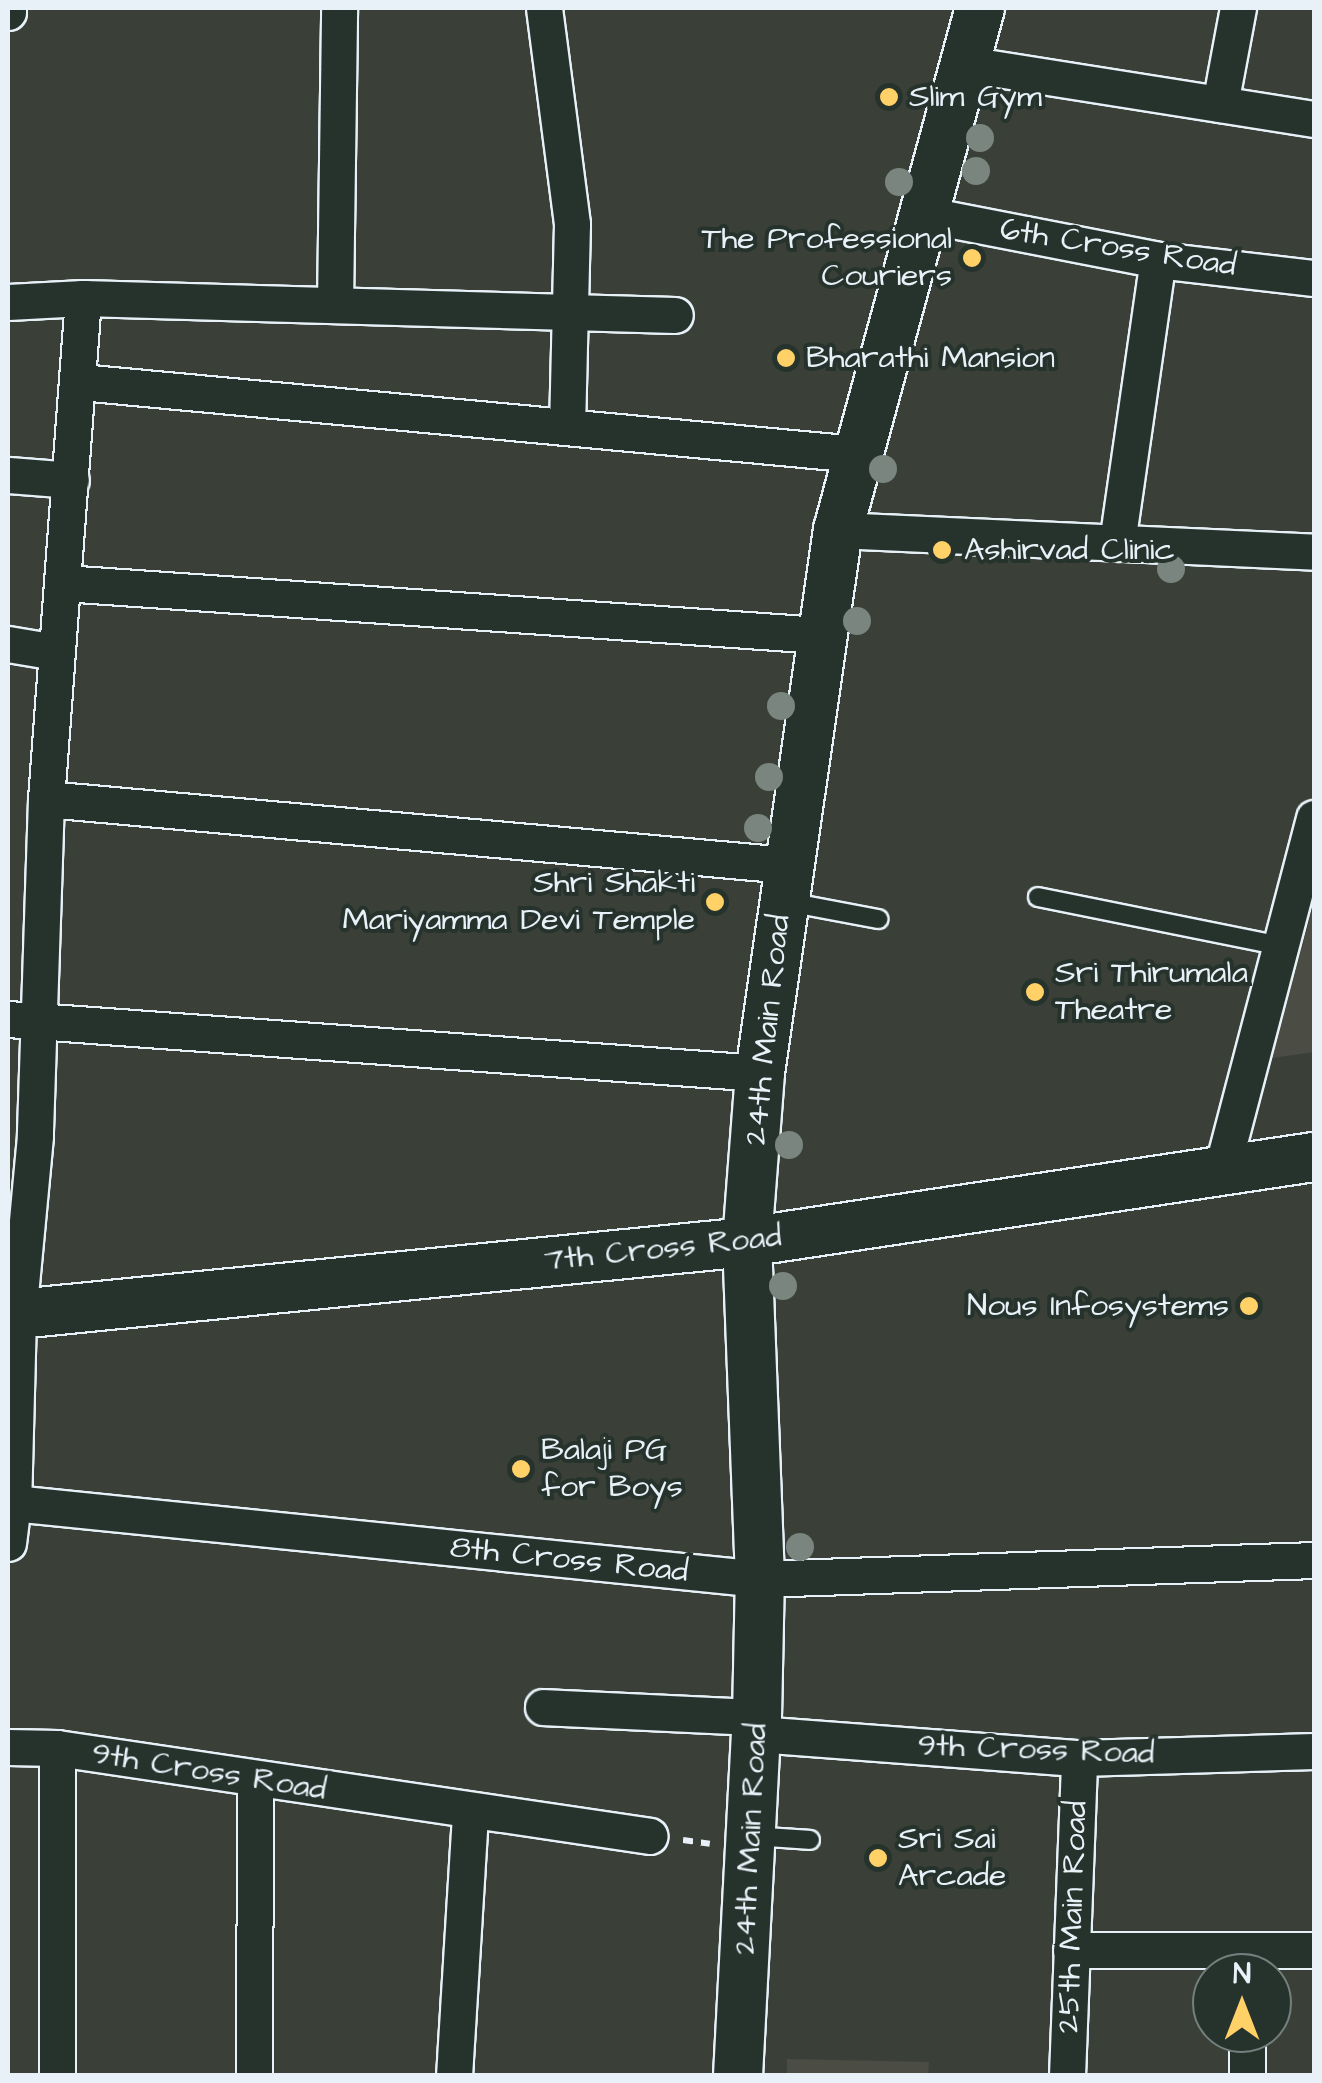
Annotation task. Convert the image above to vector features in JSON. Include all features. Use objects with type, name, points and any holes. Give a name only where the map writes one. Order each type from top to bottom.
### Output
[{"type":"street","points":[[335,305],[339,8]]},
{"type":"street","points":[[544,8],[569,178],[567,423]]},
{"type":"street","name":"24th Main Road","points":[[738,2076],[757,1726],[760,1579],[747,1242],[760,1073],[838,530],[980,8]]},
{"type":"street","points":[[1220,104],[1238,8]]},
{"type":"street","points":[[966,64],[1314,119]]},
{"type":"street","name":"6th Cross Road","points":[[922,214],[1158,260],[1314,278]]},
{"type":"street","points":[[1117,543],[1158,260]]},
{"type":"street","points":[[8,1543],[13,1503],[13,1316],[24,1019],[46,798],[80,382],[83,298]]},
{"type":"street","points":[[8,302],[83,298],[674,314]]},
{"type":"street","points":[[80,382],[567,423],[856,454]]},
{"type":"street","points":[[8,475],[72,480]]},
{"type":"street","points":[[838,530],[1314,552]]},
{"type":"street","points":[[63,583],[820,635]]},
{"type":"street","points":[[8,644],[56,652]]},
{"type":"street","points":[[46,798],[785,883]]},
{"type":"street","points":[[1222,1169],[1314,818]]},
{"type":"street","points":[[24,1019],[760,1073]]},
{"type":"street","name":"7th Cross Road","points":[[13,1316],[747,1242],[1314,1158]]},
{"type":"street","name":"8th Cross Road","points":[[13,1503],[760,1579],[1314,1560]]},
{"type":"street","name":"9th Cross Road","points":[[543,1707],[1079,1758],[1314,1751]]},
{"type":"street","name":"9th Cross Road","points":[[8,1746],[57,1748],[470,1814],[650,1836]]},
{"type":"street","points":[[57,1748],[57,2076]]},
{"type":"street","name":"25th Main Road","points":[[1067,2076],[1079,1758]]},
{"type":"street","points":[[254,2076],[255,1778]]},
{"type":"street","points":[[454,2076],[470,1814]]},
{"type":"street","points":[[1071,1950],[1192,1958]]},
{"type":"lane","points":[[785,883],[878,919]]},
{"type":"lane","points":[[1038,897],[1281,946]]},
{"type":"lane","points":[[751,1842],[810,1840]]},
{"type":"path","points":[[650,1836],[751,1842]]},
{"type":"shaded area","points":[[1314,903],[1314,1052],[1272,1058]]},
{"type":"shaded area","points":[[787,2059],[929,2062],[928,2075],[787,2075]]},
{"type":"place","name":"Slim Gym","points":[[889,97]]},
{"type":"place","name":"The Professional Couriers","points":[[972,258]]},
{"type":"place","name":"Bharathi Mansion","points":[[786,358]]},
{"type":"place","name":"Ashirvad Clinic","points":[[942,550]]},
{"type":"place","name":"Shri Shakti Mariyamma Devi Temple","points":[[715,902]]},
{"type":"place","name":"Sri Thirumala Theatre","points":[[1035,992]]},
{"type":"place","name":"Nous Infosystems","points":[[1249,1306]]},
{"type":"place","name":"Balaji PG for Boys","points":[[521,1469]]},
{"type":"place","name":"Sri Sai Arcade","points":[[878,1858]]}]
